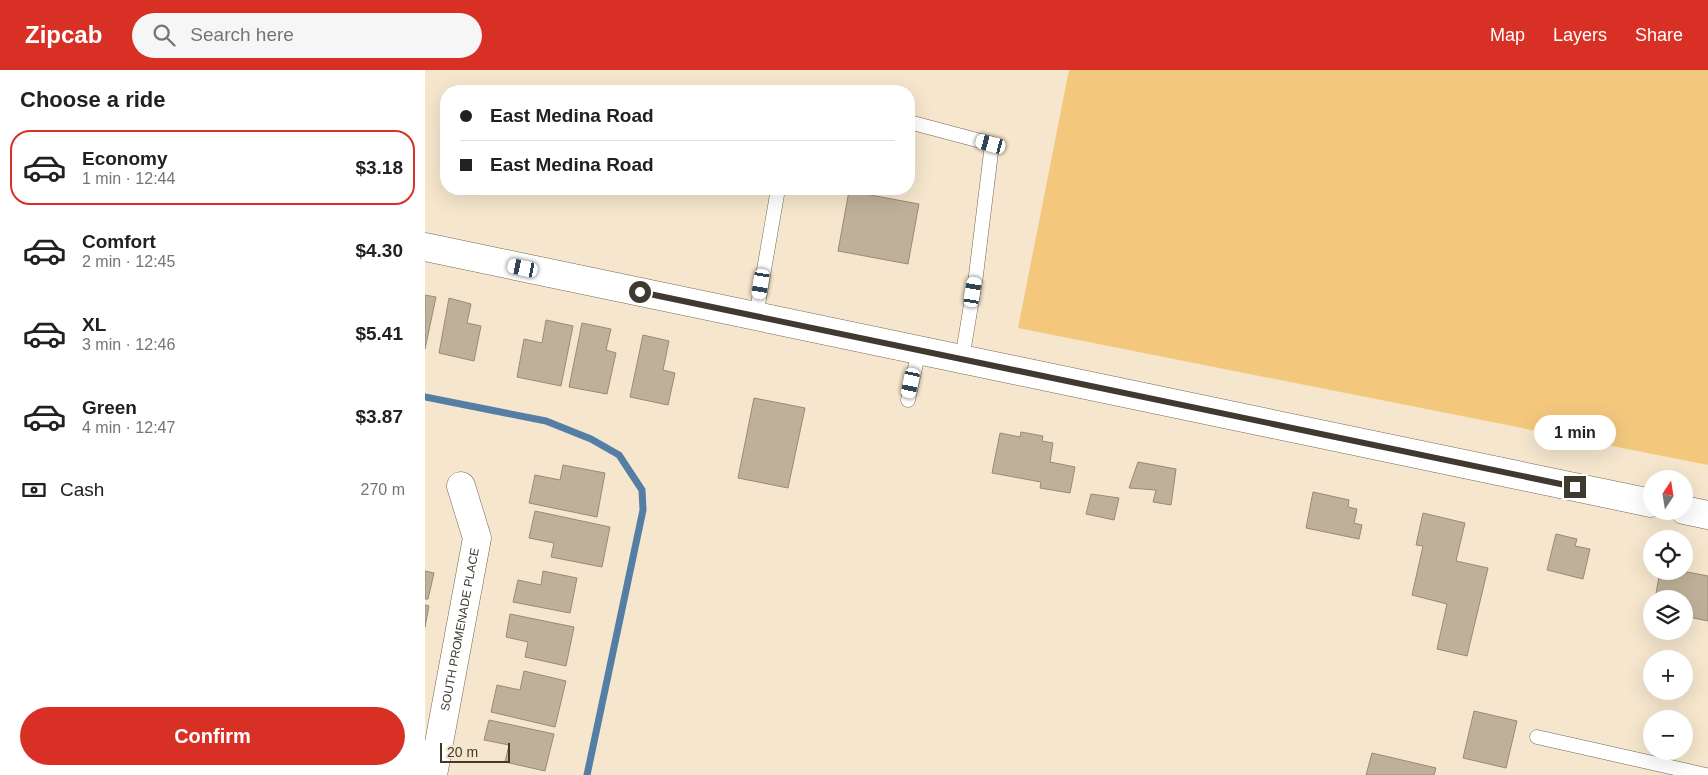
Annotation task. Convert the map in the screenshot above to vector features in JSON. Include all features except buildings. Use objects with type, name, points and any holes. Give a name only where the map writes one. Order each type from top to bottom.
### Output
[{"type":"street","points":[[425,247],[1643,501]]},
{"type":"street","name":"SOUTH PROMENADE PLACE","points":[[433,775],[477,538],[461,486]]},
{"type":"street","points":[[1693,512],[1708,515]]},
{"type":"lane","points":[[915,124],[991,144],[976,275],[961,359]]},
{"type":"lane","points":[[756,316],[777,195]]},
{"type":"lane","points":[[908,400],[919,350]]},
{"type":"lane","points":[[1537,737],[1706,775]]},
{"type":"shaded area","points":[[1069,70],[1708,70],[1708,465],[1018,328]]},
{"type":"waterway","points":[[425,397],[546,421],[591,439],[619,455],[642,490],[643,510],[587,775]]},
{"type":"route","points":[[640,292],[1575,487]]}]
